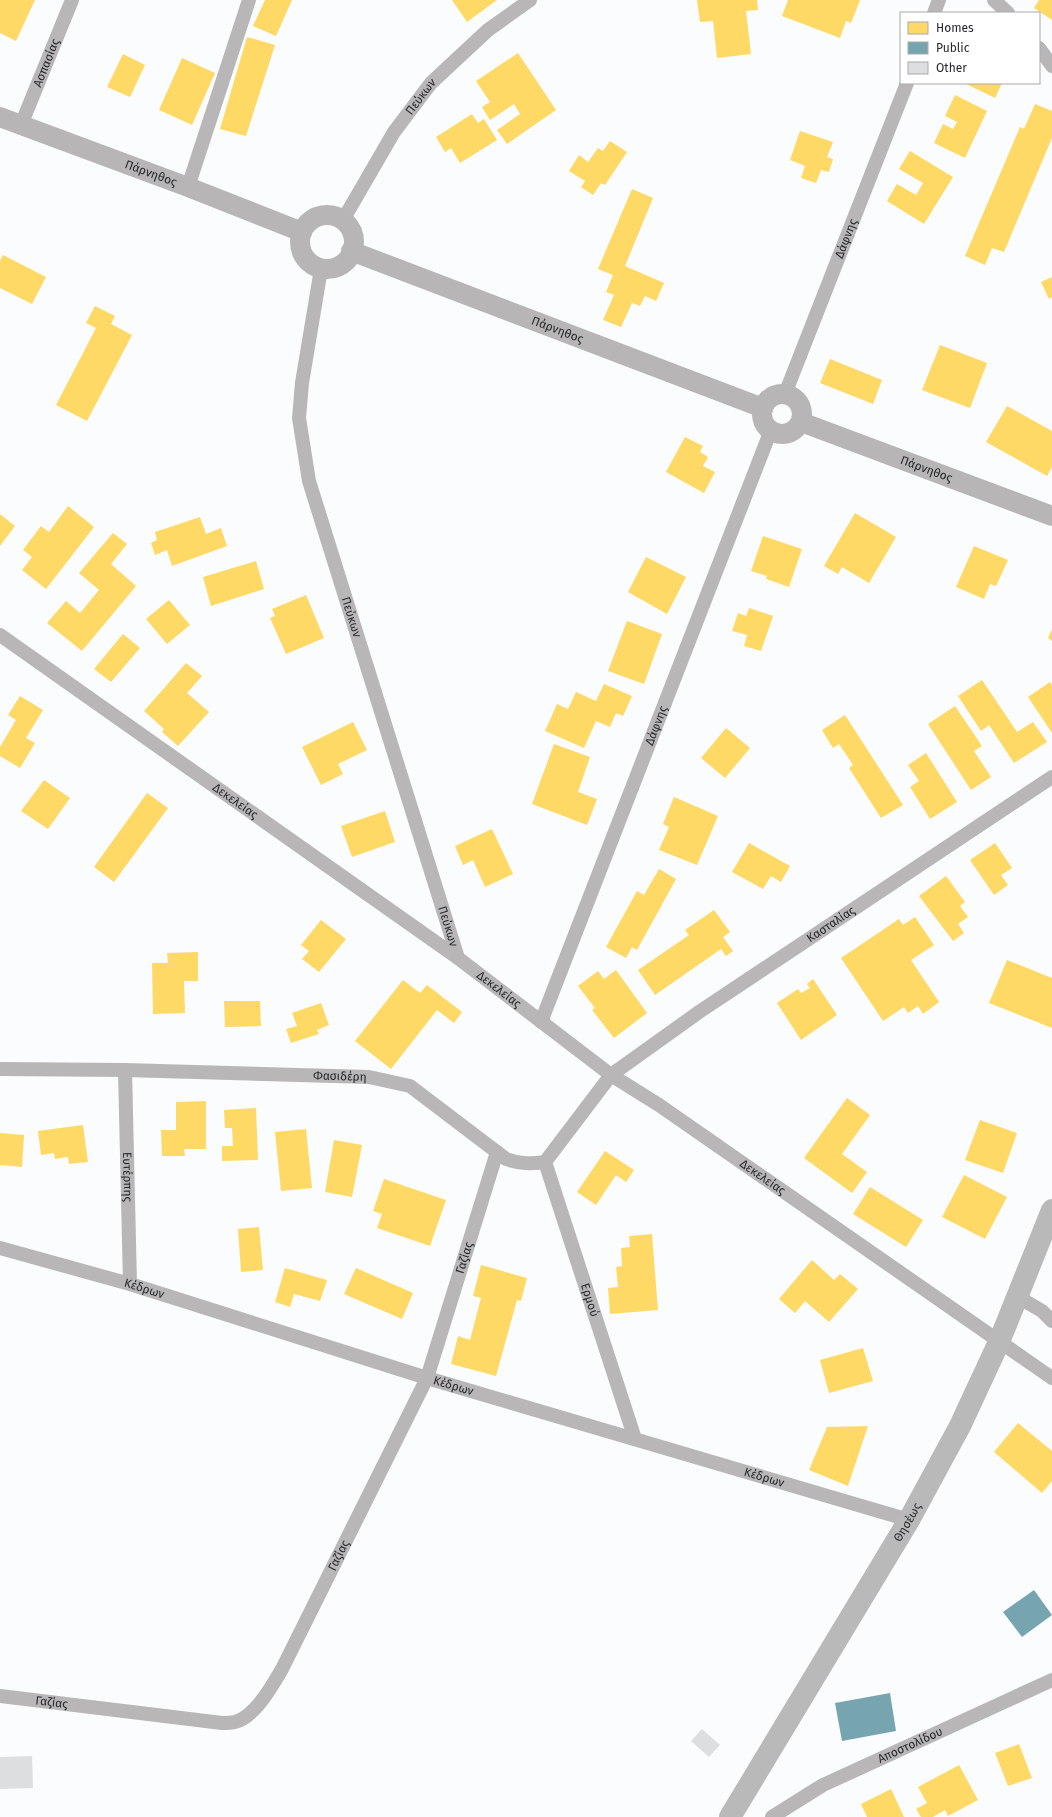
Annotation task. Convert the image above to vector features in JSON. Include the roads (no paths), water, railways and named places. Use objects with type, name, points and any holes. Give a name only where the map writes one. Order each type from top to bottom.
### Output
[{"type":"main road","name":"Θησέως","points":[[730,1817],[908,1520],[969,1409],[1018,1297],[1052,1210]]},
{"type":"street","name":"Ασπασίας","points":[[21,125],[72,0]]},
{"type":"street","points":[[188,187],[249,0]]},
{"type":"street","name":"Πεύκων","points":[[343,220],[394,132],[430,83],[488,30],[530,0]]},
{"type":"street","points":[[934,12],[939,0]]},
{"type":"street","points":[[994,0],[1007,12]]},
{"type":"street","points":[[1040,49],[1052,66]]},
{"type":"street","name":"Δάφνης","points":[[786,394],[907,84]]},
{"type":"street","name":"Πάρνηθος","points":[[0,117],[188,187],[302,232]]},
{"type":"street","points":[[332,215],[343,220],[353,234],[354,243],[347,260],[338,266],[321,268],[309,262],[302,253],[300,243],[302,232],[309,222],[319,216],[332,215]]},
{"type":"street","name":"Πάρνηθος","points":[[351,251],[763,408]]},
{"type":"street","name":"Πεύκων","points":[[321,268],[302,383],[299,418],[309,481],[458,958]]},
{"type":"street","points":[[786,394],[794,398],[801,407],[801,422],[794,430],[777,433],[771,430],[764,421],[763,408],[770,398],[786,394]]},
{"type":"street","name":"Πάρνηθος","points":[[801,422],[1052,516]]},
{"type":"street","name":"Δάφνης","points":[[542,1022],[771,430]]},
{"type":"street","name":"Δεκελείας","points":[[0,635],[458,958],[611,1075],[659,1105],[1052,1378]]},
{"type":"street","name":"Κασταλίας","points":[[611,1075],[699,1012],[1052,777]]},
{"type":"street","name":"Φασιδέρη","points":[[0,1069],[125,1070],[369,1077],[410,1086],[506,1159],[518,1163],[528,1164],[545,1162]]},
{"type":"street","name":"Ευτέρπης","points":[[125,1070],[130,1284]]},
{"type":"street","points":[[545,1162],[611,1075]]},
{"type":"street","name":"Γαζίας","points":[[0,1696],[222,1723],[235,1722],[244,1718],[265,1697],[282,1669],[427,1378],[497,1152]]},
{"type":"street","name":"Ερμού","points":[[545,1162],[635,1439]]},
{"type":"street","name":"Κέδρων","points":[[0,1248],[130,1284],[427,1378],[908,1520]]},
{"type":"street","points":[[1018,1297],[1042,1311],[1052,1321]]},
{"type":"street","name":"Αποστολίδου","points":[[772,1817],[823,1785],[1052,1680]]}]
